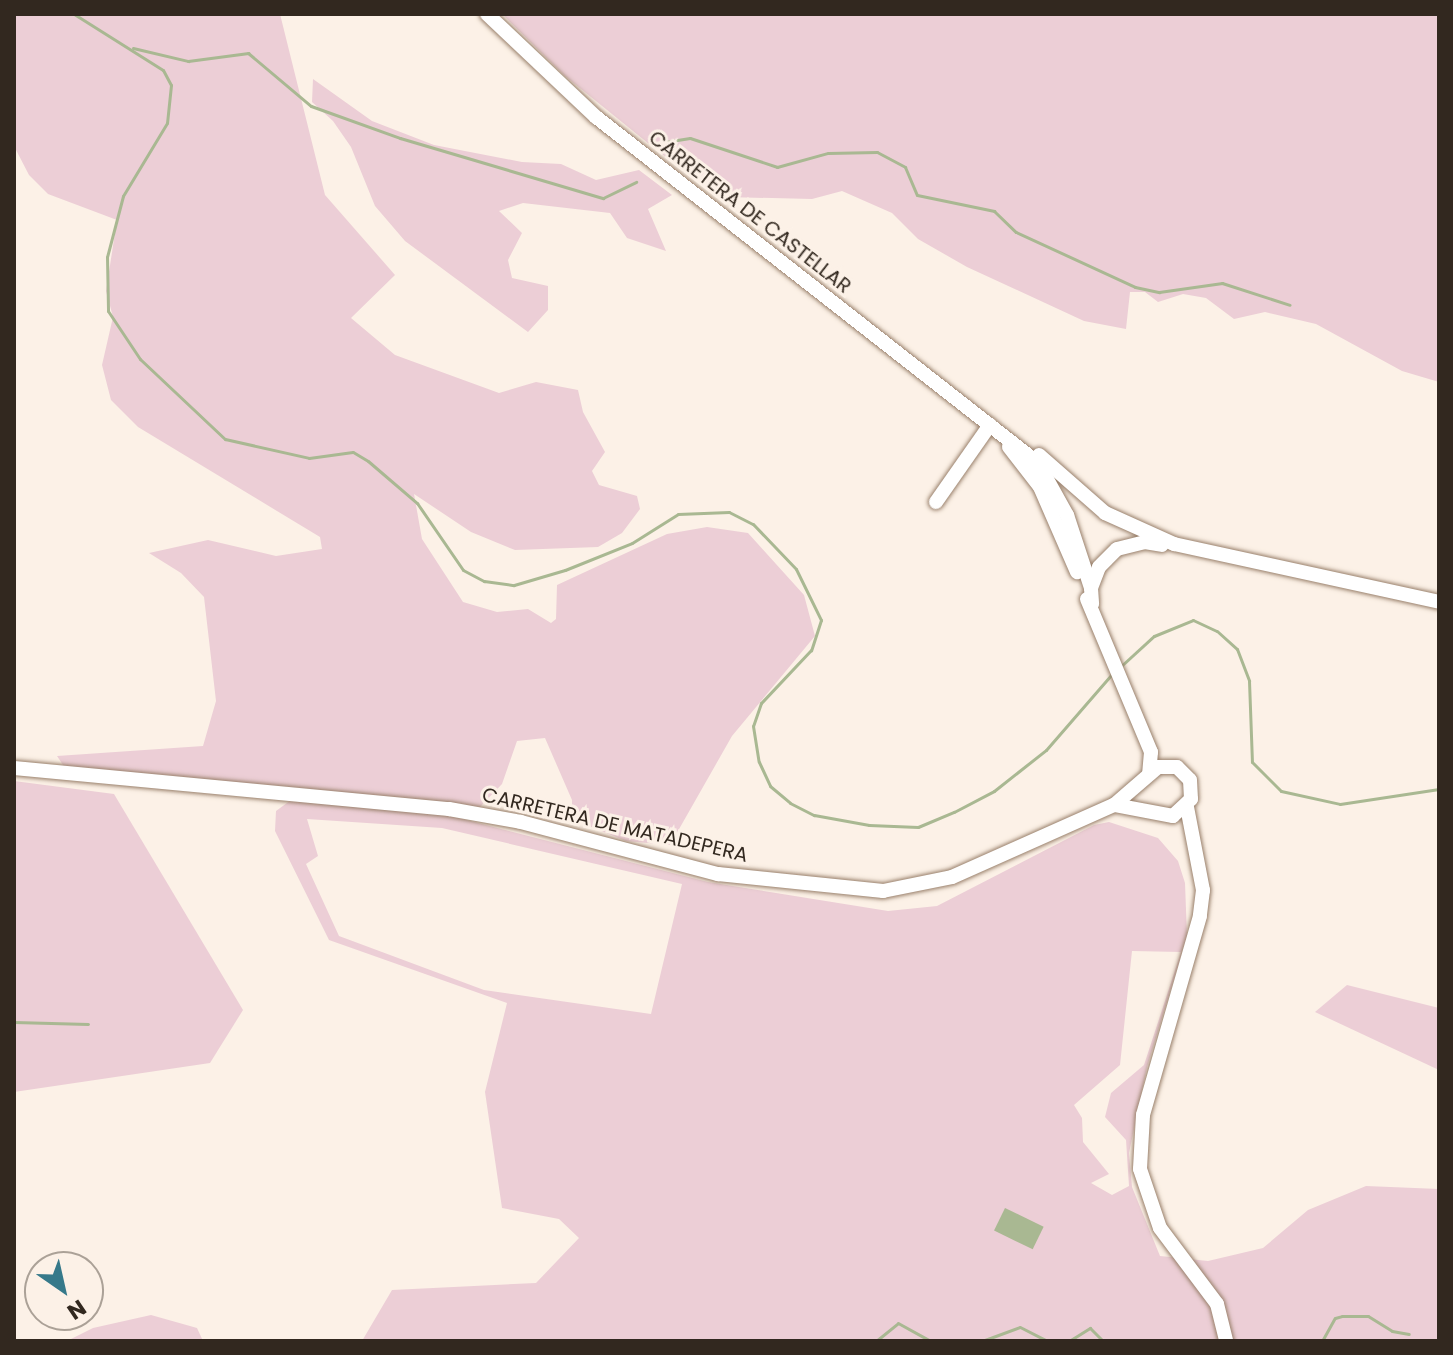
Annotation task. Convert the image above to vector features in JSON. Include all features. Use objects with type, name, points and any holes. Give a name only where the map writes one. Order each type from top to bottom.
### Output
[{"type":"street","name":"CARRETERA DE CASTELLAR","points":[[487,14],[596,117],[1019,446],[1047,474],[1062,503],[1091,588],[1092,604]]},
{"type":"street","name":"CARRETERA DE CASTELLAR","points":[[993,428],[1040,487],[1092,604]]},
{"type":"street","points":[[936,502],[993,428]]},
{"type":"street","points":[[1019,446],[1072,480],[1093,505]]},
{"type":"street","points":[[1072,561],[1062,503],[1077,500],[1174,544]]},
{"type":"street","points":[[1091,588],[1099,567],[1117,549],[1145,542],[1174,544],[1439,602]]},
{"type":"street","points":[[1092,604],[1148,745],[1143,802],[1193,847]]},
{"type":"street","points":[[1148,745],[1190,780],[1187,807],[1203,890],[1200,916],[1143,1115],[1140,1169],[1160,1228],[1217,1304],[1226,1341]]},
{"type":"street","points":[[1145,779],[1174,767]]},
{"type":"street","name":"CARRETERA DE MATADEPERA","points":[[14,768],[449,809],[521,822],[718,874],[869,890],[927,886],[1052,829],[1114,805],[1145,779]]},
{"type":"street","points":[[1114,805],[1159,815],[1187,807]]},
{"type":"shaded area","points":[[14,14],[280,14],[325,195],[395,275],[351,318],[395,355],[499,393],[536,382],[578,390],[583,412],[605,452],[592,471],[599,485],[637,496],[640,509],[622,533],[598,547],[515,550],[471,532],[414,494],[422,539],[463,602],[497,612],[528,609],[551,623],[556,619],[557,585],[667,534],[707,527],[748,533],[804,595],[815,636],[732,736],[670,845],[626,841],[572,819],[572,800],[545,738],[517,741],[502,784],[480,807],[65,768],[57,756],[203,746],[216,701],[204,597],[181,573],[149,553],[208,540],[276,556],[322,549],[320,537],[138,427],[111,400],[102,365],[113,317],[106,291],[117,220],[48,194],[29,175],[14,146]]},
{"type":"shaded area","points":[[502,14],[1439,14],[1439,382],[1402,371],[1316,324],[1265,312],[1234,319],[1206,298],[1183,294],[1158,302],[1145,292],[1130,292],[1126,329],[1084,321],[967,267],[918,239],[892,213],[842,191],[812,199],[726,197],[659,152],[565,76]]},
{"type":"shaded area","points":[[313,79],[372,121],[434,145],[522,162],[561,164],[596,180],[639,170],[672,195],[648,209],[666,251],[627,238],[610,213],[523,203],[499,211],[522,233],[508,260],[512,278],[548,286],[548,310],[528,332],[405,241],[375,206],[351,147],[333,121],[312,102]]},
{"type":"shaded area","points":[[14,781],[114,794],[243,1010],[210,1063],[14,1092]]},
{"type":"shaded area","points":[[291,800],[451,816],[708,882],[888,911],[937,906],[1094,825],[1109,822],[1158,838],[1178,861],[1185,883],[1187,936],[1147,1067],[1129,1153],[1132,1187],[1160,1256],[1208,1261],[1263,1248],[1308,1210],[1366,1186],[1439,1189],[1439,1341],[362,1341],[392,1290],[536,1283],[579,1238],[559,1219],[502,1208],[485,1092],[507,1003],[329,940],[275,831],[276,811]],"holes":[[[307,819],[442,828],[682,884],[651,1014],[484,990],[339,936],[306,864],[318,856]],[[1132,951],[1181,952],[1144,1065],[1111,1093],[1105,1117],[1126,1140],[1129,1186],[1112,1195],[1091,1183],[1109,1174],[1083,1142],[1082,1118],[1074,1105],[1120,1065]]]},
{"type":"shaded area","points":[[1347,985],[1439,1008],[1439,1070],[1315,1012]]},
{"type":"shaded area","points":[[1005,1208],[1044,1227],[1033,1249],[994,1230]]},
{"type":"shaded area","points":[[151,1315],[197,1328],[203,1341],[67,1341],[87,1331],[104,1331],[104,1326]]},
{"type":"waterway","points":[[74,14],[163,70],[171,85],[167,123],[123,196],[107,257],[108,311],[140,359],[225,439],[309,458],[353,452],[368,461],[417,503],[463,570],[484,581],[514,585],[565,570],[632,543],[678,514],[729,512],[753,524],[796,569],[821,620],[811,650],[761,703],[753,726],[759,762],[770,786],[790,803],[814,815],[869,825],[918,827],[994,791],[1046,750],[1111,675]]},
{"type":"waterway","points":[[133,48],[188,61],[248,53],[311,106],[400,138],[603,198],[636,182]]},
{"type":"waterway","points":[[665,142],[690,138],[777,167],[828,153],[877,152],[905,167],[917,195],[994,211],[1016,232],[1135,287],[1159,292],[1222,283],[1290,305]]},
{"type":"waterway","points":[[1120,667],[1154,636],[1193,620],[1217,631],[1237,649],[1249,681],[1252,762],[1281,791],[1340,804],[1439,789]]},
{"type":"waterway","points":[[14,1022],[88,1024]]},
{"type":"waterway","points":[[1322,1341],[1335,1318],[1342,1316],[1368,1316],[1392,1331],[1409,1334]]},
{"type":"waterway","points":[[876,1341],[898,1323],[931,1341]]},
{"type":"waterway","points":[[982,1341],[1020,1327],[1048,1341]]},
{"type":"waterway","points":[[1069,1341],[1090,1328],[1103,1341]]}]
